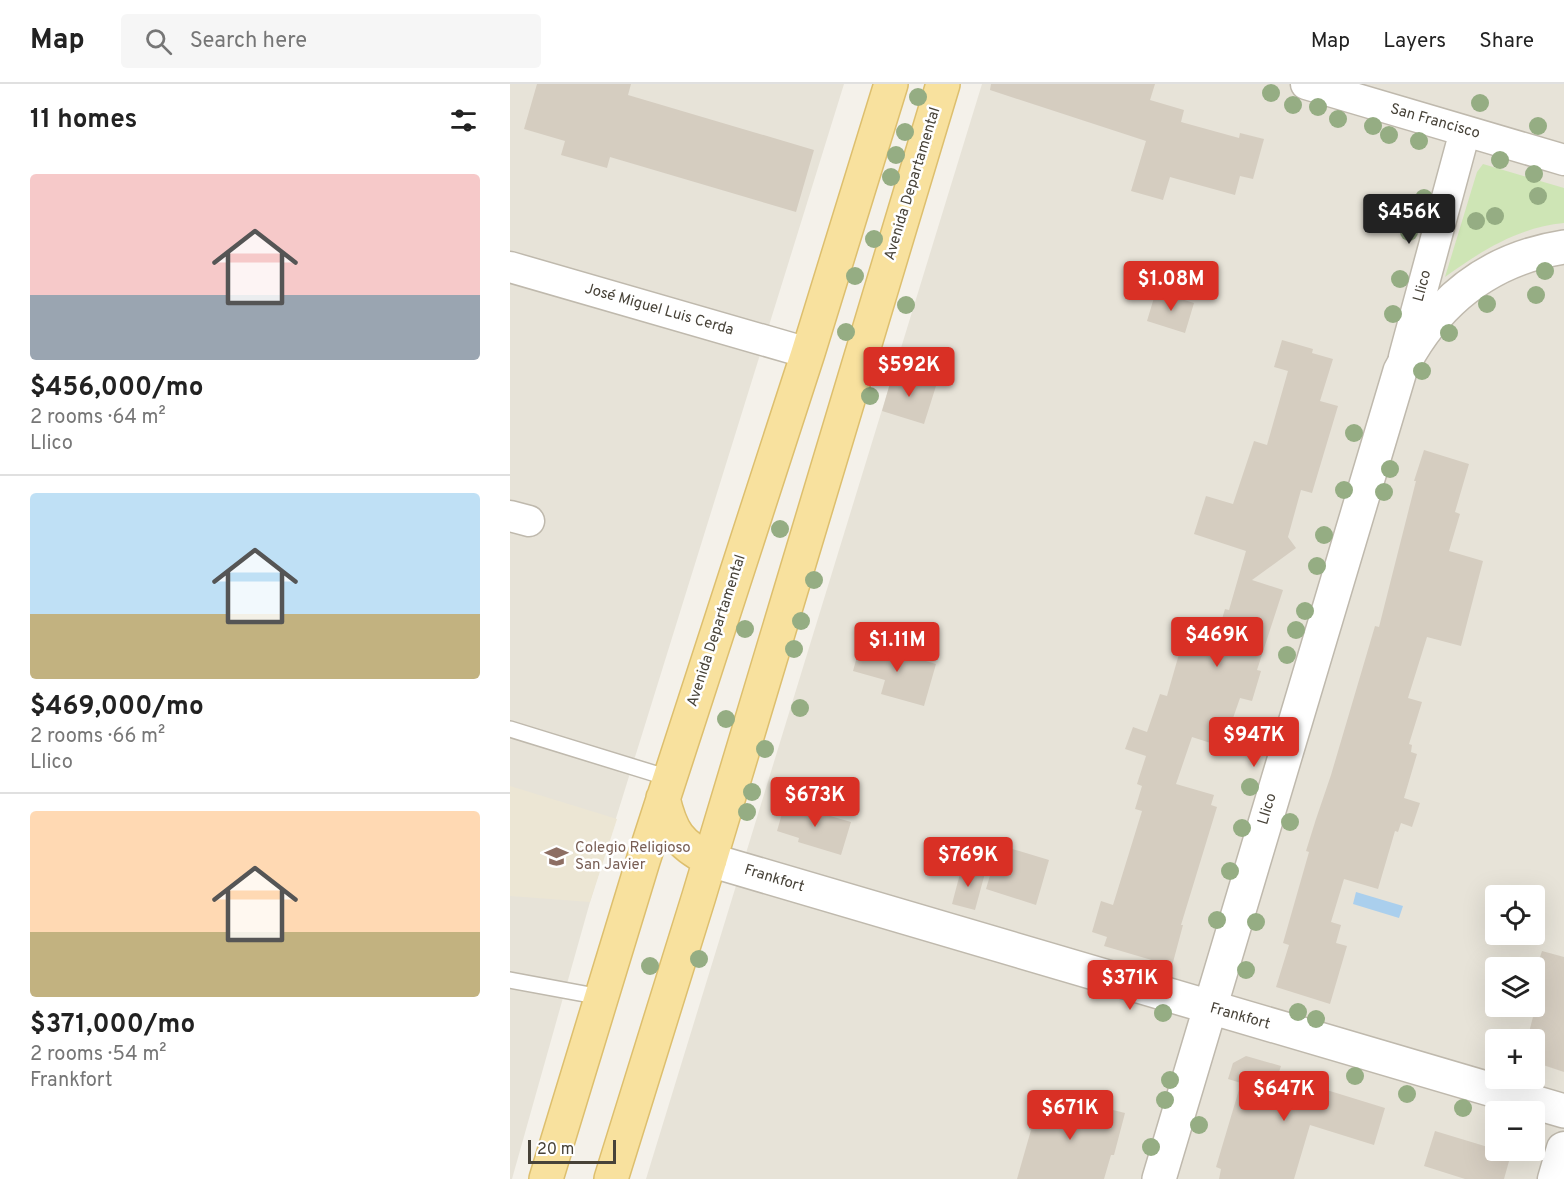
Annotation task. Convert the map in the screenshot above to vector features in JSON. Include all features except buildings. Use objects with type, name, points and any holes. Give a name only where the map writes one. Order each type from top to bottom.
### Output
[{"type":"main road","name":"Avenida Departamental","points":[[546,1179],[666,788],[808,353],[891,84]]},
{"type":"main road","name":"Avenida Departamental","points":[[611,1179],[710,860],[943,84]]},
{"type":"main road","points":[[666,788],[669,822],[683,844],[710,860]]},
{"type":"street","name":"San Francisco","points":[[1306,84],[1564,160]]},
{"type":"street","name":"Llico","points":[[1159,1179],[1400,371],[1466,131]]},
{"type":"street","name":"Llico","points":[[1400,371],[1422,332],[1452,299],[1470,285],[1508,262],[1564,247]]},
{"type":"street","name":"José Miguel Luis Cerda","points":[[510,267],[808,353]]},
{"type":"street","name":"Frankfort","points":[[710,860],[1564,1111]]},
{"type":"street","points":[[1553,1179],[1564,1147]]},
{"type":"lane","points":[[510,729],[666,788]]},
{"type":"lane","points":[[510,980],[601,997]]},
{"type":"shaded area","points":[[510,84],[844,84],[590,902],[512,1179],[510,1179]]},
{"type":"shaded area","points":[[982,84],[1564,84],[1564,1179],[646,1179]]},
{"type":"shaded area","name":"Colegio Religioso San Javier","points":[[510,786],[617,819],[590,902],[510,896]]},
{"type":"green space","points":[[1483,164],[1564,188],[1564,223],[1531,229],[1516,235],[1472,258],[1445,277],[1477,172]]},
{"type":"water","points":[[1356,892],[1403,906],[1399,918],[1353,904]]},
{"type":"place","name":"Colegio Religioso San Javier","points":[[557,857]]}]
